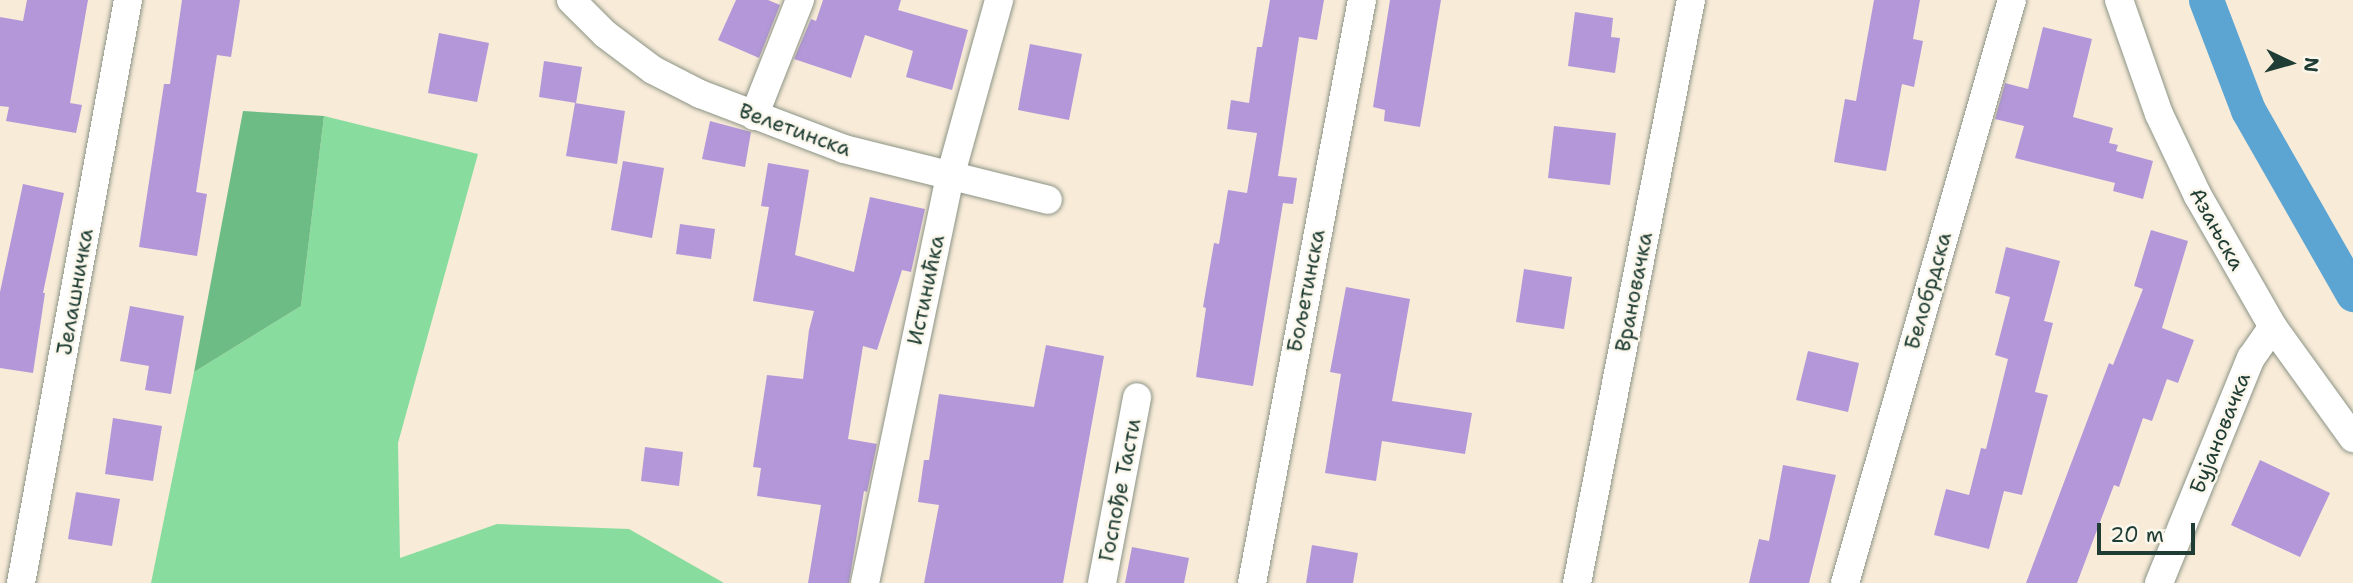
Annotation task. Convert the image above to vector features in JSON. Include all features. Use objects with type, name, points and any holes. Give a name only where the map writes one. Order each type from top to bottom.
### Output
[{"type":"street","name":"Јелашничка","points":[[21,583],[128,0]]},
{"type":"street","name":"Велетинска","points":[[571,0],[605,34],[653,70],[700,94],[844,149],[1048,200]]},
{"type":"street","points":[[754,116],[800,0]]},
{"type":"street","name":"Истинићка","points":[[865,583],[950,177],[999,0]]},
{"type":"street","name":"Бољетинска","points":[[1252,583],[1362,0]]},
{"type":"street","name":"Врановачка","points":[[1577,583],[1691,0]]},
{"type":"street","name":"Белобрдска","points":[[1845,583],[2012,0]]},
{"type":"street","name":"Азањска","points":[[2119,0],[2178,158],[2273,327],[2353,438]]},
{"type":"street","name":"Бујановачка","points":[[2160,583],[2251,358],[2273,327]]},
{"type":"street","name":"Госпође Тасти","points":[[1102,583],[1137,397]]},
{"type":"green space","points":[[243,111],[324,116],[301,306],[194,372]]},
{"type":"green space","points":[[324,116],[478,154],[398,443],[400,558],[497,524],[629,529],[724,583],[151,583],[194,372],[301,306]]},
{"type":"building","points":[[27,0],[88,0],[70,103],[82,105],[76,133],[6,121],[9,107],[0,106],[0,17],[23,21]]},
{"type":"building","points":[[182,0],[240,0],[231,57],[217,55],[196,192],[207,194],[197,256],[139,247],[164,84],[170,84]]},
{"type":"building","points":[[736,0],[768,0],[780,5],[759,58],[718,40]]},
{"type":"building","points":[[823,0],[901,0],[898,10],[968,30],[952,90],[906,77],[913,51],[865,35],[851,78],[794,59],[811,19],[816,21]]},
{"type":"building","points":[[1270,0],[1324,0],[1317,40],[1299,37],[1278,176],[1297,178],[1293,204],[1283,203],[1253,386],[1196,377],[1206,308],[1203,307],[1214,243],[1219,244],[1228,190],[1247,193],[1257,133],[1227,129],[1231,100],[1249,103],[1257,47],[1262,47]]},
{"type":"building","points":[[1390,0],[1441,0],[1420,127],[1384,121],[1385,110],[1373,107]]},
{"type":"building","points":[[1874,0],[1920,0],[1913,39],[1923,41],[1914,87],[1902,84],[1886,171],[1834,162],[1845,99],[1856,101]]},
{"type":"building","points":[[1575,12],[1613,18],[1611,37],[1620,38],[1615,73],[1568,66]]},
{"type":"building","points":[[2043,27],[2092,39],[2073,117],[2113,128],[2109,143],[2118,145],[2116,151],[2153,161],[2143,199],[2113,191],[2115,183],[2015,158],[2024,126],[1995,119],[2005,83],[2028,89]]},
{"type":"building","points":[[439,33],[489,43],[477,102],[428,93]]},
{"type":"building","points":[[1030,44],[1082,54],[1069,120],[1018,110]]},
{"type":"building","points":[[544,61],[582,67],[576,103],[539,97]]},
{"type":"building","points":[[575,103],[625,111],[617,164],[566,156]]},
{"type":"building","points":[[710,121],[751,132],[745,167],[702,159]]},
{"type":"building","points":[[1554,126],[1616,133],[1610,185],[1548,178]]},
{"type":"building","points":[[623,161],[664,168],[652,238],[611,230]]},
{"type":"building","points":[[768,163],[809,170],[795,255],[854,272],[870,197],[925,209],[911,272],[902,270],[877,350],[863,346],[848,439],[877,444],[867,492],[864,491],[849,583],[808,583],[821,505],[757,496],[761,468],[753,467],[767,375],[803,379],[814,311],[753,301],[769,207],[761,206]]},
{"type":"building","points":[[23,184],[64,193],[43,293],[33,373],[0,368],[0,292]]},
{"type":"building","points":[[680,224],[715,229],[711,259],[676,254]]},
{"type":"building","points":[[2151,230],[2188,241],[2162,328],[2194,340],[2178,383],[2167,379],[2152,421],[2143,418],[2119,487],[2114,485],[2077,583],[2026,583],[2109,363],[2113,365],[2143,289],[2134,286]]},
{"type":"building","points":[[2006,247],[2060,261],[2044,321],[2053,323],[2035,392],[2048,395],[2022,495],[2004,491],[1989,549],[1934,535],[1946,489],[1969,495],[1981,448],[1986,449],[2008,359],[1995,355],[2010,297],[1995,293]]},
{"type":"building","points":[[1524,269],[1572,277],[1564,329],[1516,322]]},
{"type":"building","points":[[1346,287],[1410,299],[1392,401],[1472,413],[1465,454],[1382,441],[1376,481],[1325,473],[1341,374],[1330,372]]},
{"type":"building","points":[[130,306],[184,316],[171,394],[145,390],[149,366],[120,361]]},
{"type":"building","points":[[1046,345],[1104,356],[1063,583],[924,583],[939,505],[918,502],[924,460],[929,460],[939,394],[1034,407]]},
{"type":"building","points":[[1808,351],[1859,363],[1848,412],[1796,400]]},
{"type":"building","points":[[113,418],[162,426],[153,481],[105,474]]},
{"type":"building","points":[[645,447],[683,452],[679,486],[641,481]]},
{"type":"building","points":[[2260,460],[2330,493],[2300,557],[2231,525]]},
{"type":"building","points":[[1783,465],[1836,475],[1809,583],[1749,583],[1759,539],[1769,541]]},
{"type":"building","points":[[76,492],[120,499],[112,546],[68,539]]},
{"type":"building","points":[[1312,545],[1358,553],[1353,583],[1306,583]]},
{"type":"building","points":[[1132,547],[1189,558],[1184,583],[1125,583]]},
{"type":"waterway","points":[[2206,0],[2248,110],[2353,294]]}]
